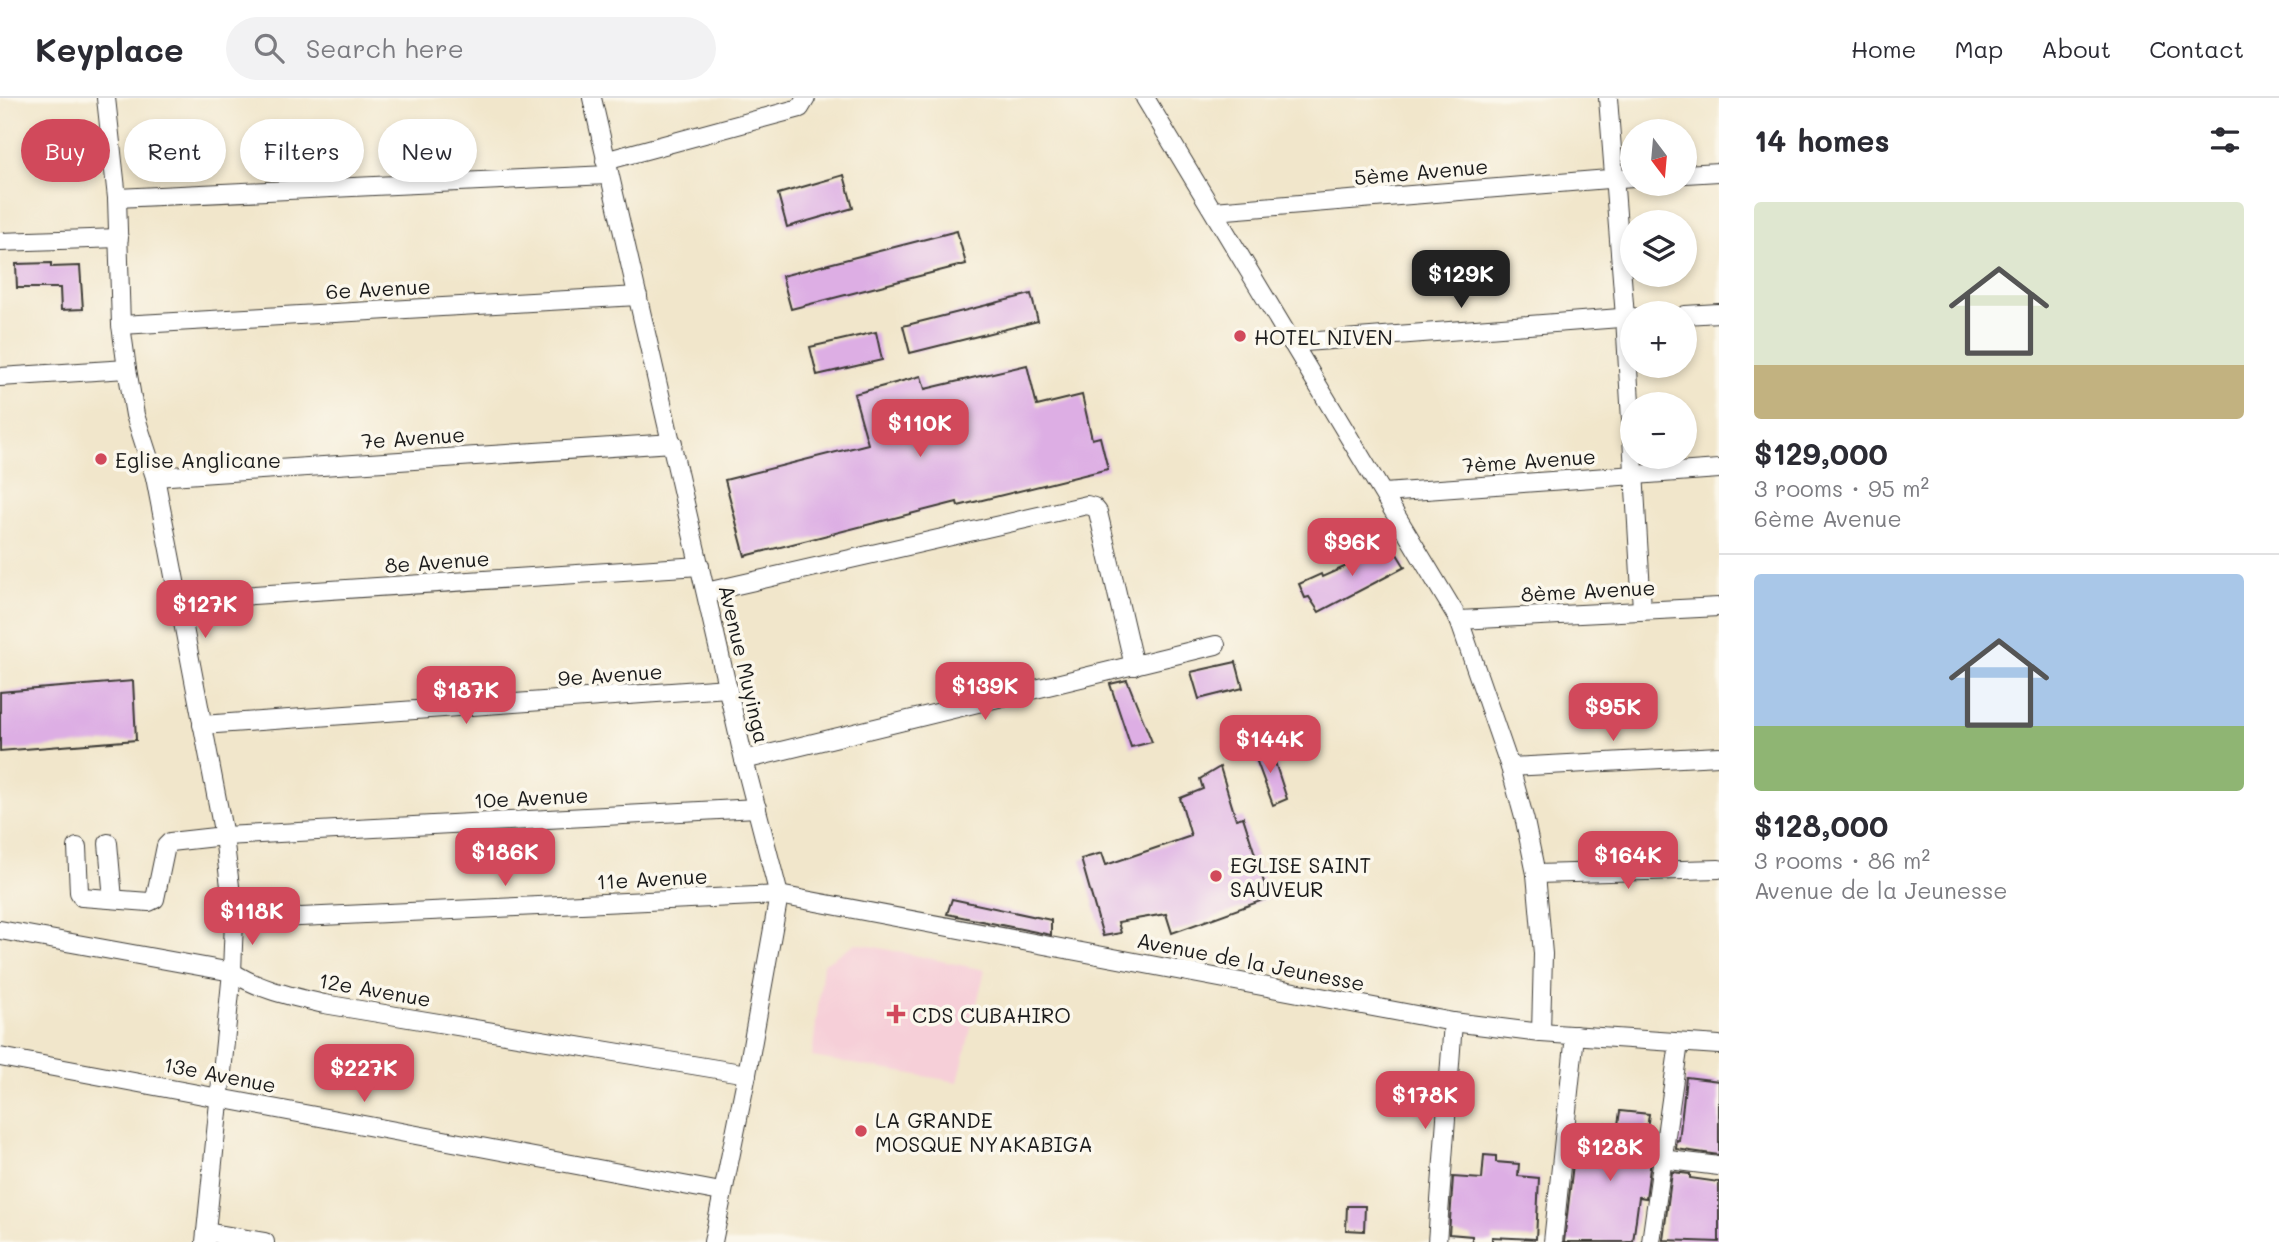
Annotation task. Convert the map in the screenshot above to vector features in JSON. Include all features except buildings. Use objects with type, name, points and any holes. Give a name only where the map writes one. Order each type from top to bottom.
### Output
[{"type":"street","points":[[106,98],[117,198],[121,325],[127,369],[135,415],[155,477],[224,836],[233,920],[232,972],[206,1237],[265,1242]]},
{"type":"street","name":"Avenue Muyinga","points":[[592,98],[744,760],[779,895],[713,1242]]},
{"type":"street","points":[[117,198],[607,168],[800,108],[806,98]]},
{"type":"street","points":[[1145,98],[1459,620],[1510,767],[1536,874],[1542,954],[1541,1032]]},
{"type":"street","points":[[1608,98],[1613,178],[1627,301]]},
{"type":"street","points":[[1698,173],[1719,172]]},
{"type":"street","name":"5ème Avenue","points":[[1214,211],[1620,178]]},
{"type":"street","points":[[0,242],[119,238]]},
{"type":"street","name":"6e Avenue","points":[[121,325],[638,296]]},
{"type":"street","points":[[1697,314],[1719,313]]},
{"type":"street","points":[[1292,343],[1620,318]]},
{"type":"street","points":[[0,377],[127,369]]},
{"type":"street","points":[[1631,378],[1633,475],[1642,609]]},
{"type":"street","name":"7e Avenue","points":[[155,477],[673,443]]},
{"type":"street","name":"7ème Avenue","points":[[1384,493],[1719,469]]},
{"type":"street","points":[[706,592],[1087,505],[1098,512],[1134,666]]},
{"type":"street","name":"8e Avenue","points":[[177,600],[700,566]]},
{"type":"street","name":"8ème Avenue","points":[[1459,620],[1719,607]]},
{"type":"street","points":[[744,760],[1216,645]]},
{"type":"street","name":"9e Avenue","points":[[202,725],[728,688]]},
{"type":"street","points":[[1510,767],[1719,756]]},
{"type":"street","name":"10e Avenue","points":[[113,899],[149,902],[155,899],[166,846],[170,842],[224,836],[757,808]]},
{"type":"street","points":[[77,847],[79,892],[82,897],[113,899],[108,843]]},
{"type":"street","points":[[1536,874],[1719,869]]},
{"type":"street","name":"11e Avenue","points":[[233,920],[779,895]]},
{"type":"street","name":"Avenue de la Jeunesse","points":[[779,895],[1453,1022],[1575,1035],[1719,1045]]},
{"type":"street","name":"12e Avenue","points":[[0,930],[232,972],[269,991],[324,1004],[747,1074]]},
{"type":"street","points":[[1437,1242],[1453,1022]]},
{"type":"street","points":[[1553,1242],[1575,1035]]},
{"type":"street","points":[[1651,1242],[1679,1043]]},
{"type":"street","name":"13e Avenue","points":[[0,1057],[721,1192]]},
{"type":"street","points":[[1661,1159],[1719,1166]]},
{"type":"shaded area","name":"CDS CUBAHIRO","points":[[856,943],[985,970],[958,1082],[812,1057],[823,964]]},
{"type":"place","name":"HOTEL NIVEN","points":[[1240,336]]},
{"type":"place","name":"Eglise Anglicane","points":[[101,459]]},
{"type":"place","name":"EGLISE SAINT SAUVEUR","points":[[1216,876]]},
{"type":"place","name":"CDS CUBAHIRO","points":[[896,1014]]},
{"type":"place","name":"LA GRANDE MOSQUE NYAKABIGA","points":[[861,1131]]}]
